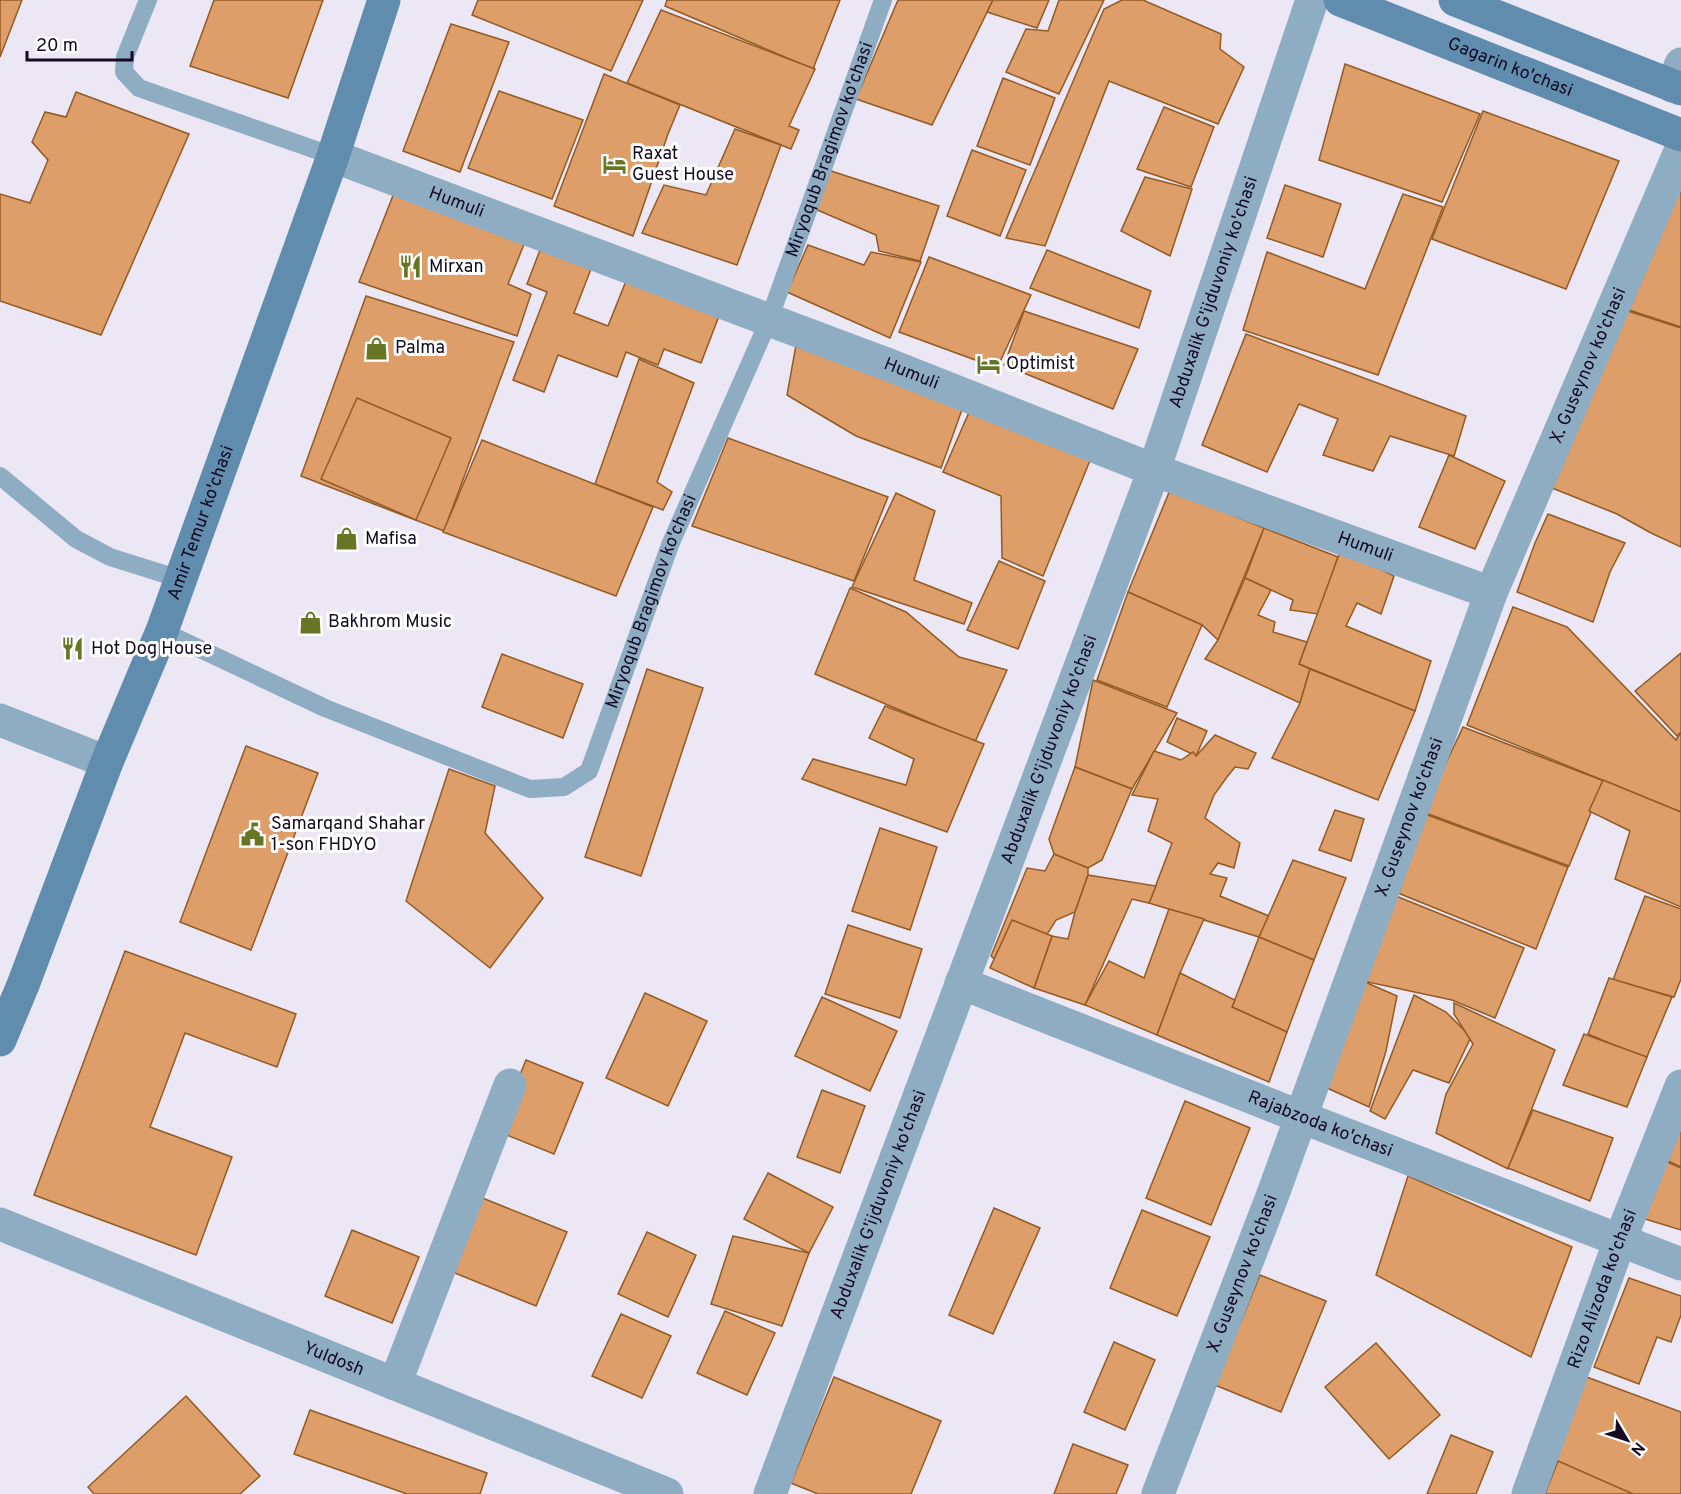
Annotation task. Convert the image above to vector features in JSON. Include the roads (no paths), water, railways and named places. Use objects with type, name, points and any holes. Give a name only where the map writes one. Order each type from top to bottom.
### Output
[{"type":"main road","name":"Amir Temur ko'chasi","points":[[0,1040],[23,986],[107,762],[162,631],[333,156],[384,0]]},
{"type":"main road","name":"Gagarin ko'chasi","points":[[1340,0],[1681,135]]},
{"type":"main road","points":[[1455,0],[1678,79]]},
{"type":"street","name":"Abduxalik G'ijduvoniy ko'chasi","points":[[770,1494],[1154,470],[1312,0]]},
{"type":"street","name":"X. Guseynov ko'chasi","points":[[1158,1494],[1273,1194],[1491,593],[1681,149]]},
{"type":"street","name":"Humuli","points":[[333,156],[770,320],[1154,470],[1491,593]]},
{"type":"street","points":[[0,720],[107,762]]},
{"type":"street","name":"Rajabzoda ko'chasi","points":[[961,983],[1301,1118],[1681,1264]]},
{"type":"street","points":[[395,1384],[510,1085]]},
{"type":"street","name":"Rizo Alizoda ko'chasi","points":[[1528,1494],[1620,1240],[1681,1086]]},
{"type":"street","name":"Yuldosh","points":[[0,1224],[667,1494]]},
{"type":"lane","points":[[148,0],[125,57],[124,72],[139,88],[333,156]]},
{"type":"lane","name":"Miryoqub Bragimov ko'chasi","points":[[162,631],[325,708],[530,789],[564,788],[589,771],[670,545],[770,320],[883,0]]},
{"type":"lane","points":[[0,476],[76,539],[110,557],[180,579]]},
{"type":"place","name":"Raxat Guest House","points":[[614,164]]},
{"type":"place","name":"Mirxan","points":[[411,267]]},
{"type":"place","name":"Palma","points":[[377,348]]},
{"type":"place","name":"Optimist","points":[[988,364]]},
{"type":"place","name":"Mafisa","points":[[347,539]]},
{"type":"place","name":"Bakhrom Music","points":[[310,622]]},
{"type":"place","name":"Hot Dog House","points":[[73,649]]},
{"type":"place","name":"Samarqand Shahar 1-son FHDYO","points":[[253,834]]}]
